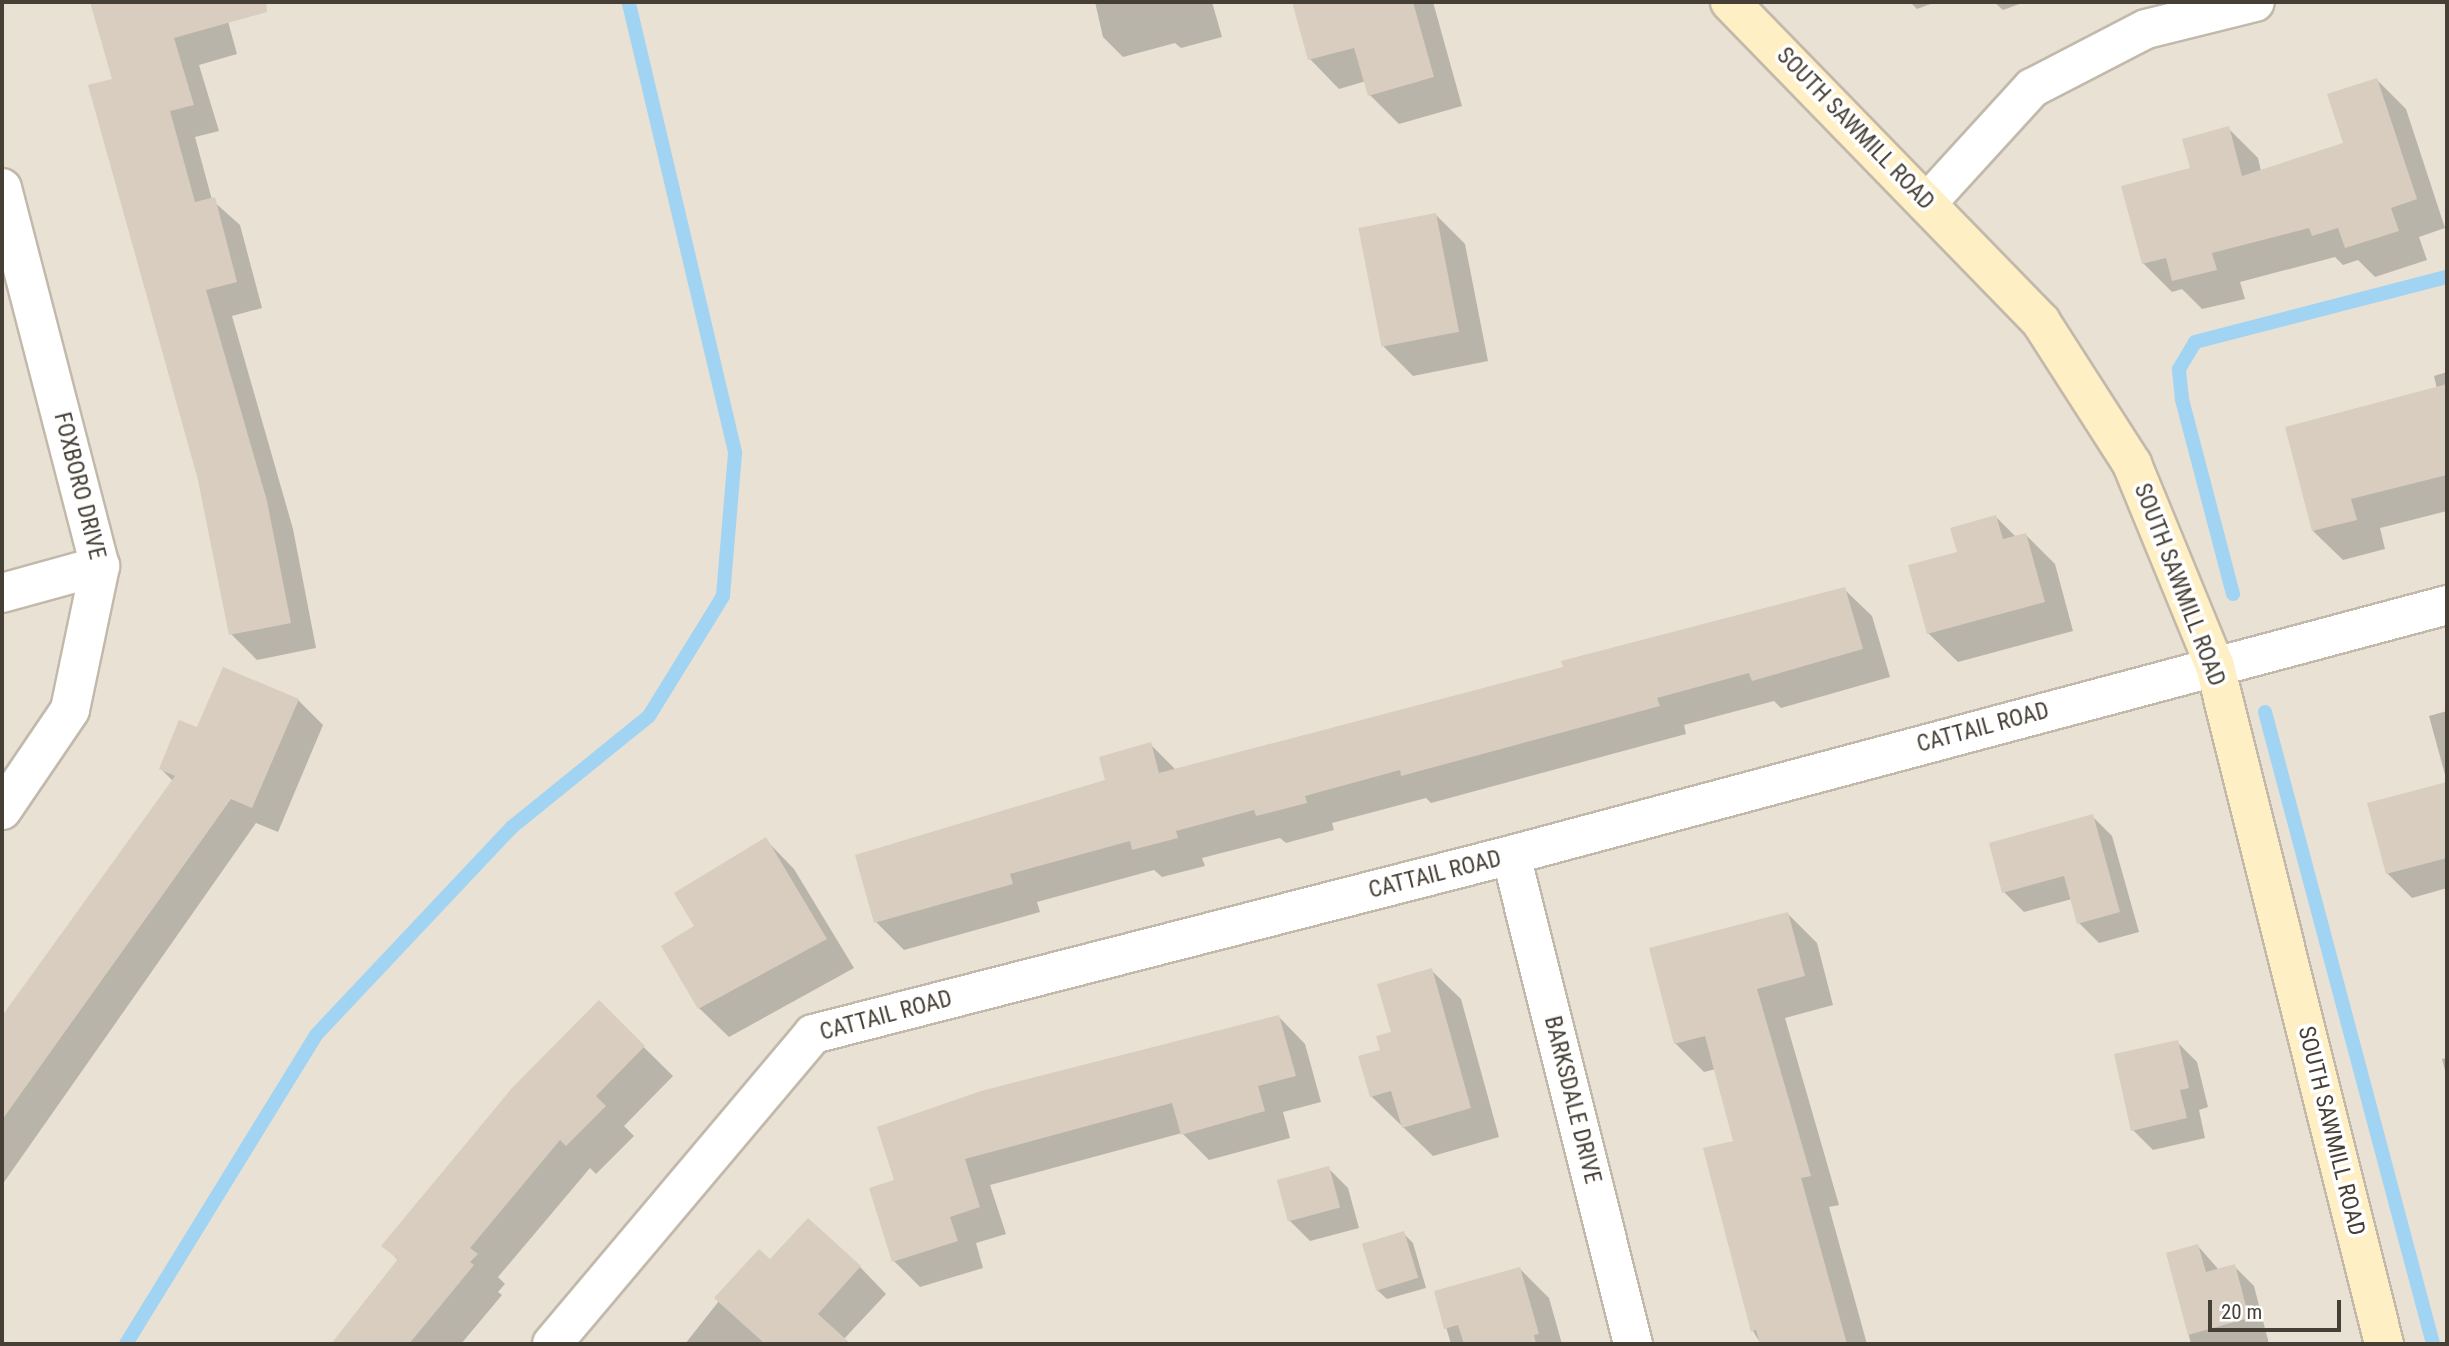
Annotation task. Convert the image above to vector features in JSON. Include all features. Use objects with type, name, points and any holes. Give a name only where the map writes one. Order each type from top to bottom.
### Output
[{"type":"street","name":"SOUTH SAWMILL ROAD","points":[[1730,2],[2041,322],[2132,464],[2215,666],[2384,1344]]},
{"type":"street","points":[[1927,203],[2032,88],[2146,29],[2255,2]]},
{"type":"street","name":"FOXBORO DRIVE","points":[[2,188],[100,566],[70,710],[2,810]]},
{"type":"street","points":[[2,593],[100,566]]},
{"type":"street","name":"CATTAIL ROAD","points":[[552,1344],[813,1034],[1511,855],[2447,605]]},
{"type":"street","name":"BARKSDALE DRIVE","points":[[1511,855],[1633,1344]]},
{"type":"shaded area","points":[[2,2],[2447,2],[2447,1344],[2,1344]]},
{"type":"building","points":[[90,2],[266,2],[267,12],[174,38],[194,105],[170,111],[195,202],[215,197],[237,282],[206,290],[267,501],[291,623],[229,635],[198,480],[88,85],[112,79]]},
{"type":"building","points":[[1292,2],[1413,2],[1434,77],[1368,96],[1354,48],[1308,60]]},
{"type":"building","points":[[2377,78],[2417,199],[2391,208],[2399,231],[2345,248],[2338,228],[2312,236],[2309,228],[2212,253],[2217,270],[2172,281],[2166,258],[2142,264],[2121,186],[2190,168],[2182,139],[2229,126],[2242,176],[2343,143],[2327,94]]},
{"type":"building","points":[[1436,213],[1459,332],[1382,347],[1358,228]]},
{"type":"building","points":[[2447,384],[2447,475],[2351,499],[2357,520],[2312,531],[2285,427]]},
{"type":"building","points":[[1996,515],[2003,539],[2026,533],[2045,602],[1927,634],[1908,565],[1957,552],[1950,528]]},
{"type":"building","points":[[1845,587],[1863,649],[1752,681],[1749,673],[1657,698],[1660,706],[1401,776],[1400,770],[1305,796],[1307,803],[1256,816],[1254,810],[1176,831],[1178,838],[1132,850],[1130,841],[1010,874],[1013,884],[874,923],[855,855],[1105,780],[1099,757],[1151,742],[1159,773],[1563,667],[1561,661]]},
{"type":"building","points":[[223,667],[299,699],[252,808],[231,799],[2,1120],[2,1016],[175,776],[159,769],[179,720],[197,727]]},
{"type":"building","points":[[2447,782],[2447,858],[2386,874],[2367,803]]},
{"type":"building","points":[[2093,814],[2120,912],[2077,924],[2064,876],[2002,893],[1989,843]]},
{"type":"building","points":[[766,837],[827,939],[698,1009],[661,946],[694,926],[674,893]]},
{"type":"building","points":[[1788,912],[1805,976],[1757,989],[1811,1176],[1801,1178],[1847,1344],[1760,1344],[1756,1330],[1751,1332],[1703,1148],[1733,1141],[1705,1036],[1674,1044],[1649,948]]},
{"type":"building","points":[[1432,968],[1471,1108],[1402,1128],[1391,1091],[1370,1097],[1358,1056],[1380,1050],[1376,1036],[1391,1032],[1377,984]]},
{"type":"building","points":[[599,1000],[645,1046],[596,1096],[606,1106],[566,1146],[560,1140],[470,1248],[478,1254],[470,1262],[474,1265],[409,1344],[331,1344],[398,1259],[381,1246],[512,1088]]},
{"type":"building","points":[[1279,1015],[1296,1076],[1258,1086],[1265,1111],[1181,1135],[1172,1103],[965,1159],[980,1207],[950,1217],[958,1241],[892,1262],[869,1188],[894,1180],[877,1127],[981,1091]]},
{"type":"building","points":[[2178,1040],[2189,1088],[2180,1090],[2187,1118],[2131,1131],[2114,1054]]},
{"type":"building","points":[[1329,1166],[1340,1208],[1288,1222],[1277,1180]]},
{"type":"building","points":[[808,1218],[861,1266],[818,1314],[851,1344],[765,1344],[714,1298],[759,1249],[770,1259]]},
{"type":"building","points":[[1404,1231],[1418,1278],[1376,1291],[1362,1244]]},
{"type":"building","points":[[2198,1244],[2206,1272],[2235,1264],[2249,1318],[2188,1335],[2166,1253]]},
{"type":"building","points":[[1520,1267],[1539,1334],[1534,1335],[1536,1344],[1464,1344],[1458,1325],[1444,1329],[1434,1291]]},
{"type":"waterway","points":[[126,1344],[316,1035],[512,827],[649,716],[723,596],[735,452],[629,2]]},
{"type":"waterway","points":[[2233,594],[2182,399],[2179,369],[2195,342],[2447,277]]},
{"type":"waterway","points":[[2265,712],[2433,1344]]}]
